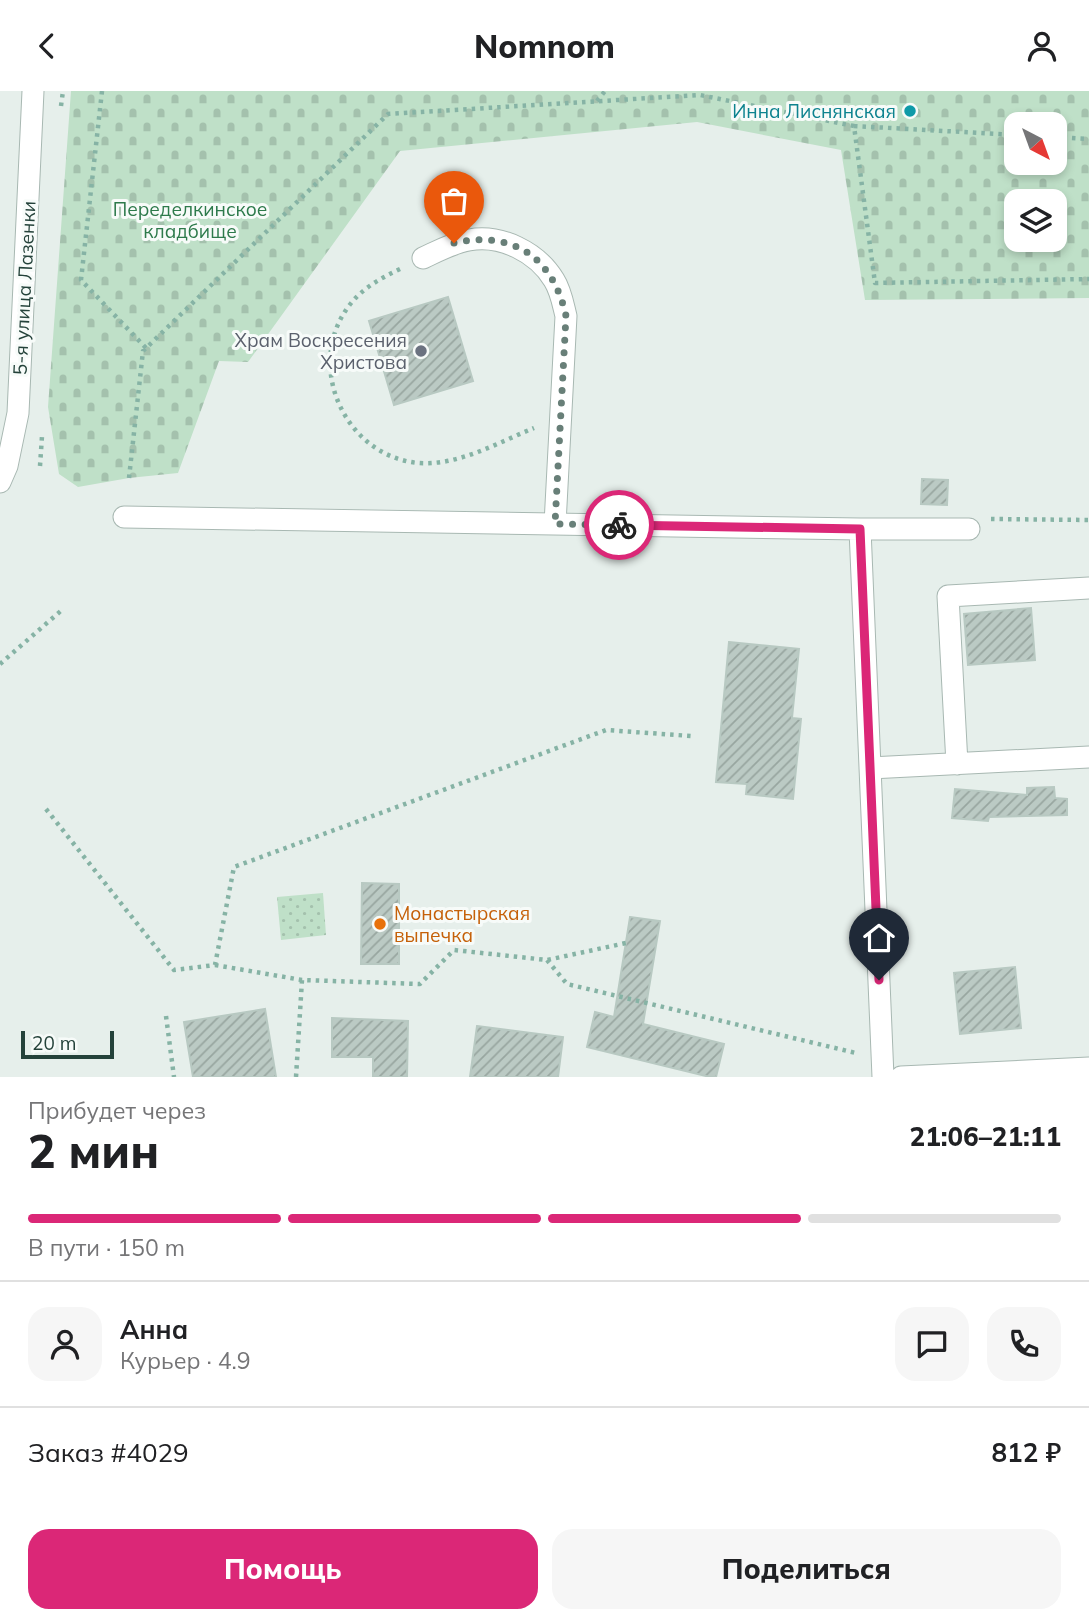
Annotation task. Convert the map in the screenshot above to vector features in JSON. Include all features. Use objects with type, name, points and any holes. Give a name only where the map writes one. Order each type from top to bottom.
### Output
[{"type":"street","name":"5-я улица Лазенки","points":[[0,482],[7,466],[18,413],[33,91]]},
{"type":"street","points":[[423,258],[454,243],[472,239],[492,240],[510,244],[528,253],[554,280],[562,297],[566,316],[555,524]]},
{"type":"street","points":[[124,517],[969,529]]},
{"type":"street","points":[[860,529],[882,1068]]},
{"type":"street","points":[[957,764],[948,596],[1089,589]]},
{"type":"street","points":[[870,768],[1089,757]]},
{"type":"street","points":[[901,1077],[1089,1068]]},
{"type":"path","points":[[102,91],[82,280],[146,348]]},
{"type":"path","points":[[596,101],[605,91]]},
{"type":"path","points":[[129,478],[143,351],[388,114],[700,96],[853,126],[1004,134]]},
{"type":"path","points":[[853,126],[875,283],[1089,279]]},
{"type":"path","points":[[1068,138],[1089,139]]},
{"type":"path","points":[[423,258],[377,280],[360,293],[345,310],[335,330],[330,352],[330,374],[335,396],[344,416],[357,433],[374,447],[394,457],[416,463],[438,463],[460,458],[561,417]]},
{"type":"path","points":[[969,529],[984,519],[1089,520]]},
{"type":"path","points":[[0,664],[63,609]]},
{"type":"path","points":[[215,965],[234,867],[606,730],[691,736]]},
{"type":"path","points":[[46,809],[174,970],[215,965],[302,980],[420,985],[454,950],[547,960],[626,943]]},
{"type":"path","points":[[547,960],[567,984],[882,1068]]},
{"type":"path","points":[[296,1077],[302,980]]},
{"type":"path","points":[[166,1016],[174,1077]]},
{"type":"green space","name":"Переделкинское кладбище","points":[[71,91],[1089,91],[1089,298],[865,300],[841,150],[697,122],[400,151],[248,362],[219,361],[178,473],[78,487],[59,474],[48,407]]},
{"type":"green space","points":[[323,893],[326,935],[281,940],[277,897]]},
{"type":"building","name":"Храм Воскресения Христова","points":[[448,297],[473,381],[394,405],[369,321]]},
{"type":"building","points":[[922,479],[948,480],[947,505],[921,504]]},
{"type":"building","points":[[1031,608],[1035,660],[968,665],[964,614]]},
{"type":"building","points":[[729,642],[799,649],[792,718],[801,719],[793,799],[746,794],[747,784],[716,782]]},
{"type":"building","points":[[1054,787],[1055,798],[1067,799],[1067,815],[989,817],[988,821],[952,818],[955,789],[1027,795],[1027,788]]},
{"type":"building","name":"Монастырская выпечка","points":[[362,883],[399,884],[399,964],[361,964]]},
{"type":"building","points":[[630,917],[660,921],[643,1024],[724,1044],[716,1077],[587,1047],[595,1012],[614,1017]]},
{"type":"building","points":[[1015,967],[1021,1028],[960,1034],[954,973]]},
{"type":"building","points":[[265,1009],[276,1077],[193,1077],[184,1022]]},
{"type":"building","points":[[332,1018],[408,1021],[407,1077],[373,1077],[373,1057],[332,1057]]},
{"type":"building","points":[[477,1026],[563,1037],[558,1077],[470,1077]]},
{"type":"way so far","points":[[454,243],[472,239],[510,244],[528,253],[554,280],[562,297],[566,316],[555,524],[619,525]]},
{"type":"place","name":"Инна Лиснянская","points":[[910,111]]},
{"type":"place","name":"Храм Воскресения Христова","points":[[421,351]]},
{"type":"place","name":"Монастырская выпечка","points":[[380,924]]},
{"type":"route","points":[[619,525],[860,529],[879,980]]}]
